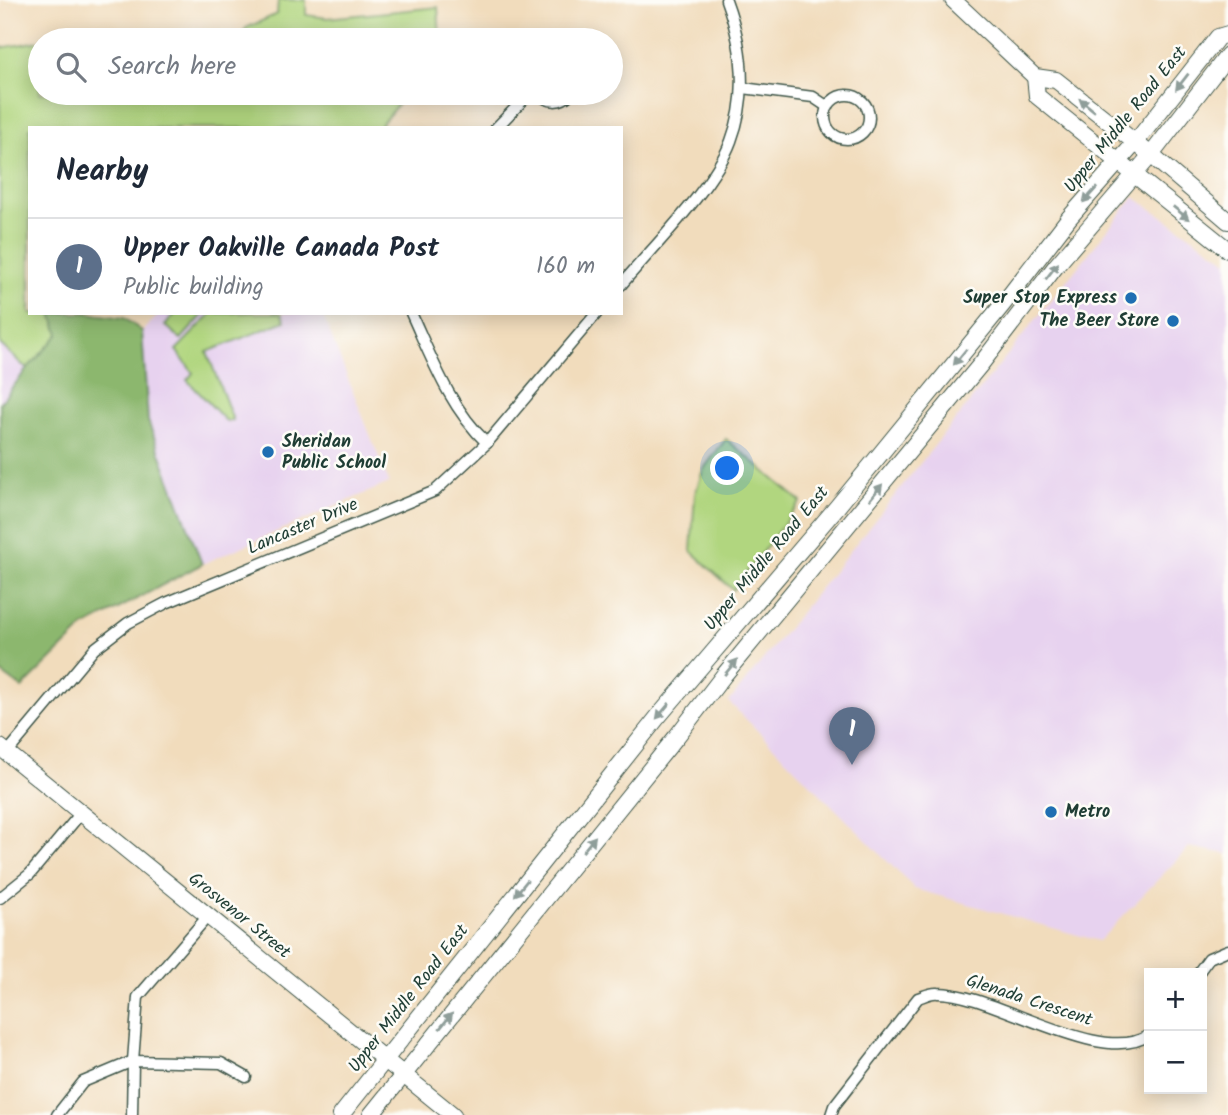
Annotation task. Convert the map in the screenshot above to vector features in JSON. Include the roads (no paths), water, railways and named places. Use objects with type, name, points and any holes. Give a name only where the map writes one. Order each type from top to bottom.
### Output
[{"type":"main road","points":[[953,0],[1035,77],[1056,80],[1151,155],[1228,221]]},
{"type":"main road","name":"Upper Middle Road East","points":[[341,1115],[657,718],[837,507],[1003,304],[1069,218],[1135,144],[1218,37],[1228,34]]},
{"type":"main road","points":[[371,1115],[724,675],[981,364],[1056,266],[1135,176],[1228,55]]},
{"type":"main road","points":[[1035,77],[1037,96],[1228,250]]},
{"type":"main road","name":"Grosvenor Street","points":[[3,750],[453,1115]]},
{"type":"street","points":[[623,283],[711,178],[731,141],[743,88],[738,32],[726,0]]},
{"type":"street","points":[[743,88],[813,97],[828,107]]},
{"type":"street","points":[[837,97],[857,97],[867,107],[867,127],[856,137],[849,139],[834,134],[826,122],[828,107],[837,97]]},
{"type":"street","points":[[498,126],[518,105]]},
{"type":"street","points":[[412,315],[446,390],[475,432],[487,443]]},
{"type":"street","name":"Lancaster Drive","points":[[3,750],[94,649],[128,623],[166,603],[435,491],[487,443],[595,315]]},
{"type":"street","points":[[0,898],[30,874],[81,813]]},
{"type":"street","points":[[132,1115],[138,997],[208,916]]},
{"type":"street","points":[[1202,968],[1209,958],[1228,950]]},
{"type":"street","name":"Glenada Crescent","points":[[831,1115],[834,1106],[918,998],[935,992],[961,996],[1098,1043],[1130,1043],[1144,1037]]},
{"type":"street","points":[[57,1115],[83,1082],[133,1061],[221,1063],[246,1077]]},
{"type":"place","name":"Super Stop Express","points":[[1131,298]]},
{"type":"place","name":"The Beer Store","points":[[1173,321]]},
{"type":"place","name":"Sheridan Public School","points":[[268,452]]},
{"type":"place","name":"Upper Oakville Canada Post","points":[[852,765]]},
{"type":"place","name":"Metro","points":[[1051,812]]}]
